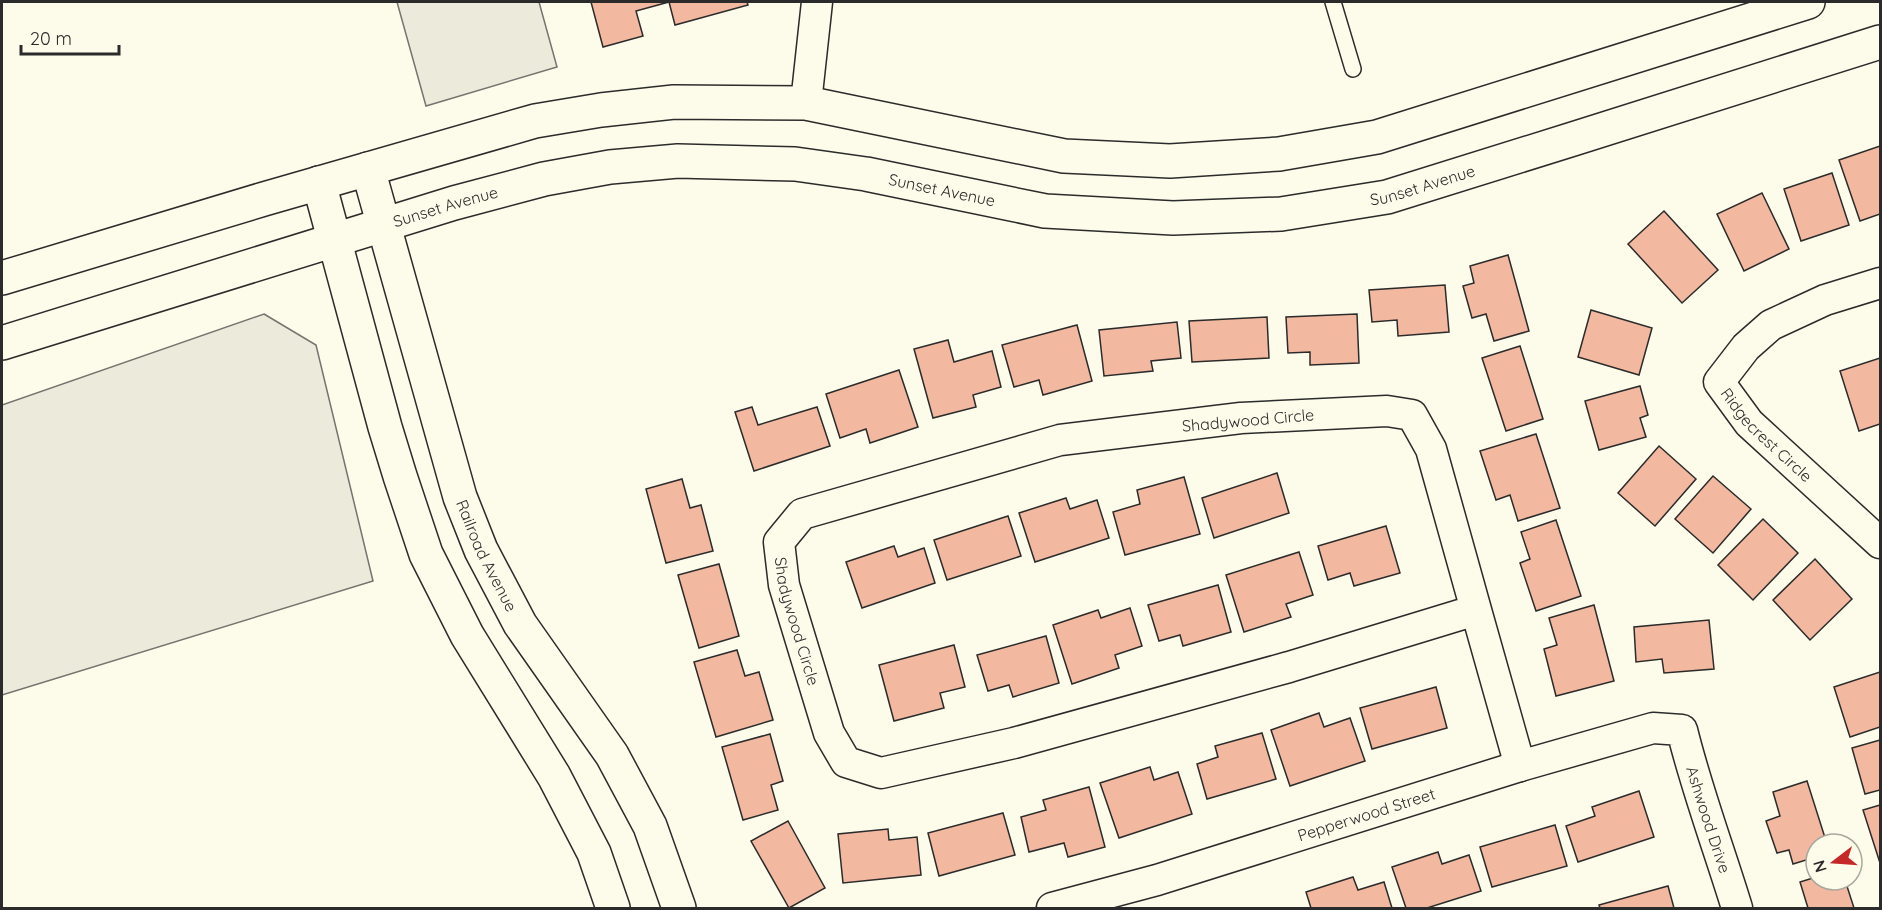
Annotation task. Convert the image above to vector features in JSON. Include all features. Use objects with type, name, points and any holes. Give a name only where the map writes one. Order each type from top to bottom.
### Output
[{"type":"main road","points":[[2,278],[535,121],[601,110],[674,102],[806,103],[1064,156],[1170,161],[1279,154],[1377,137],[1808,2]]},
{"type":"main road","name":"Sunset Avenue","points":[[2,343],[454,202],[544,179],[610,167],[678,161],[795,164],[866,174],[1045,211],[1173,218],[1281,214],[1387,196],[1573,140],[1881,42]]},
{"type":"main road","name":"Railroad Avenue","points":[[368,169],[460,497],[481,550],[520,624],[612,755],[650,826],[679,909]]},
{"type":"main road","points":[[319,183],[394,457],[426,554],[467,635],[554,776],[594,853],[613,909]]},
{"type":"street","points":[[806,103],[817,2]]},
{"type":"street","name":"Ridgecrest Circle","points":[[1881,283],[1825,300],[1771,325],[1746,347],[1719,382],[1749,423],[1881,543]]},
{"type":"street","name":"Shadywood Circle","points":[[1476,610],[1289,667],[1014,743],[881,773],[846,762],[829,733],[784,585],[779,542],[802,514],[1060,440],[1241,418],[1387,411],[1412,415],[1431,449],[1520,766]]},
{"type":"street","name":"Pepperwood Street","points":[[1052,909],[1157,880],[1520,766],[1653,728],[1682,730]]},
{"type":"street","name":"Ashwood Drive","points":[[1682,730],[1692,773],[1737,909]]},
{"type":"lane","points":[[1333,2],[1353,69]]},
{"type":"shaded area","points":[[397,2],[539,2],[557,67],[426,106]]},
{"type":"shaded area","points":[[264,314],[316,345],[373,581],[2,695],[2,405]]},
{"type":"building","points":[[591,2],[669,2],[636,11],[643,36],[603,47]]},
{"type":"building","points":[[669,2],[747,2],[748,5],[675,25]]},
{"type":"building","points":[[1880,146],[1880,214],[1860,221],[1839,160]]},
{"type":"building","points":[[1832,173],[1849,225],[1801,241],[1784,189]]},
{"type":"building","points":[[1762,193],[1789,249],[1744,271],[1717,214]]},
{"type":"building","points":[[1664,211],[1718,270],[1682,303],[1628,244]]},
{"type":"building","points":[[1508,255],[1529,331],[1494,341],[1486,314],[1472,318],[1463,286],[1474,283],[1470,266]]},
{"type":"building","points":[[1445,285],[1449,332],[1398,336],[1397,320],[1372,322],[1369,290]]},
{"type":"building","points":[[1591,310],[1652,328],[1639,375],[1578,357]]},
{"type":"building","points":[[1357,314],[1359,363],[1310,365],[1310,352],[1288,353],[1286,317]]},
{"type":"building","points":[[1267,317],[1269,358],[1192,362],[1189,321]]},
{"type":"building","points":[[1177,322],[1181,358],[1151,361],[1153,371],[1104,376],[1099,330]]},
{"type":"building","points":[[1077,325],[1092,381],[1043,395],[1039,380],[1014,387],[1002,345]]},
{"type":"building","points":[[948,340],[954,362],[992,351],[1001,387],[973,395],[976,407],[933,418],[914,349]]},
{"type":"building","points":[[1520,346],[1543,419],[1506,431],[1482,358]]},
{"type":"building","points":[[1880,358],[1880,424],[1859,431],[1840,371]]},
{"type":"building","points":[[899,370],[918,427],[870,443],[866,429],[840,438],[826,394]]},
{"type":"building","points":[[1640,386],[1648,415],[1640,418],[1646,437],[1599,450],[1585,401]]},
{"type":"building","points":[[752,407],[758,425],[817,407],[830,446],[754,471],[735,412]]},
{"type":"building","points":[[1536,434],[1560,508],[1518,521],[1510,495],[1496,500],[1480,451]]},
{"type":"building","points":[[1659,446],[1696,479],[1655,526],[1618,493]]},
{"type":"building","points":[[1277,473],[1289,513],[1214,538],[1202,498]]},
{"type":"building","points":[[1713,476],[1751,509],[1713,553],[1675,519]]},
{"type":"building","points":[[1184,477],[1200,534],[1125,555],[1113,512],[1140,504],[1137,490]]},
{"type":"building","points":[[682,479],[690,508],[701,505],[713,551],[666,563],[646,489]]},
{"type":"building","points":[[1066,498],[1070,509],[1097,500],[1109,538],[1035,562],[1019,513]]},
{"type":"building","points":[[1008,516],[1021,556],[947,580],[934,540]]},
{"type":"building","points":[[1763,519],[1798,553],[1753,600],[1718,565]]},
{"type":"building","points":[[1556,520],[1581,596],[1536,611],[1520,563],[1530,559],[1521,532]]},
{"type":"building","points":[[1386,526],[1400,573],[1354,586],[1350,573],[1328,580],[1318,546]]},
{"type":"building","points":[[894,546],[898,557],[924,548],[935,583],[862,608],[846,562]]},
{"type":"building","points":[[1299,552],[1313,595],[1286,604],[1291,617],[1244,632],[1226,575]]},
{"type":"building","points":[[1815,559],[1852,599],[1810,640],[1773,600]]},
{"type":"building","points":[[719,564],[739,636],[699,648],[678,575]]},
{"type":"building","points":[[1218,585],[1231,632],[1183,646],[1180,635],[1159,641],[1148,605]]},
{"type":"building","points":[[1594,605],[1614,681],[1556,696],[1544,649],[1557,645],[1549,618]]},
{"type":"building","points":[[1130,608],[1142,646],[1115,655],[1119,668],[1072,684],[1053,625],[1098,610],[1101,618]]},
{"type":"building","points":[[1709,620],[1714,669],[1664,673],[1662,659],[1636,662],[1634,627]]},
{"type":"building","points":[[1046,636],[1059,683],[1013,697],[1009,685],[988,691],[977,655]]},
{"type":"building","points":[[954,645],[965,687],[940,693],[944,708],[894,721],[879,665]]},
{"type":"building","points":[[737,650],[745,676],[759,672],[773,720],[716,737],[694,662]]},
{"type":"building","points":[[1880,672],[1880,727],[1850,737],[1834,687]]},
{"type":"building","points":[[1436,687],[1447,728],[1372,749],[1360,708]]},
{"type":"building","points":[[1319,713],[1324,727],[1350,718],[1365,761],[1290,786],[1271,730]]},
{"type":"building","points":[[1262,733],[1276,779],[1207,799],[1197,764],[1218,757],[1215,746]]},
{"type":"building","points":[[770,734],[783,781],[771,785],[778,810],[743,820],[722,747]]},
{"type":"building","points":[[1880,740],[1880,790],[1865,794],[1852,748]]},
{"type":"building","points":[[1150,767],[1154,780],[1178,772],[1192,814],[1119,838],[1100,783]]},
{"type":"building","points":[[1807,781],[1823,832],[1804,832],[1804,861],[1793,864],[1789,850],[1777,853],[1766,821],[1780,816],[1773,792]]},
{"type":"building","points":[[1089,787],[1105,847],[1068,857],[1064,843],[1029,852],[1021,817],[1046,810],[1043,800]]},
{"type":"building","points":[[1639,791],[1654,837],[1578,862],[1566,826],[1595,816],[1592,807]]},
{"type":"building","points":[[1880,805],[1880,863],[1863,810]]},
{"type":"building","points":[[1003,813],[1015,855],[939,876],[928,833]]},
{"type":"building","points":[[788,821],[825,888],[789,908],[751,841]]},
{"type":"building","points":[[1555,825],[1567,866],[1492,887],[1480,847]]},
{"type":"building","points":[[888,829],[889,840],[917,837],[921,875],[843,883],[838,834]]},
{"type":"building","points":[[1438,852],[1442,864],[1469,855],[1481,891],[1427,908],[1406,908],[1392,867]]},
{"type":"building","points":[[1353,877],[1358,890],[1384,882],[1392,908],[1311,908],[1306,892]]},
{"type":"building","points":[[1804,881],[1804,892],[1849,892],[1854,908],[1808,908],[1800,882]]},
{"type":"building","points":[[1668,886],[1674,908],[1600,908],[1599,905]]}]
